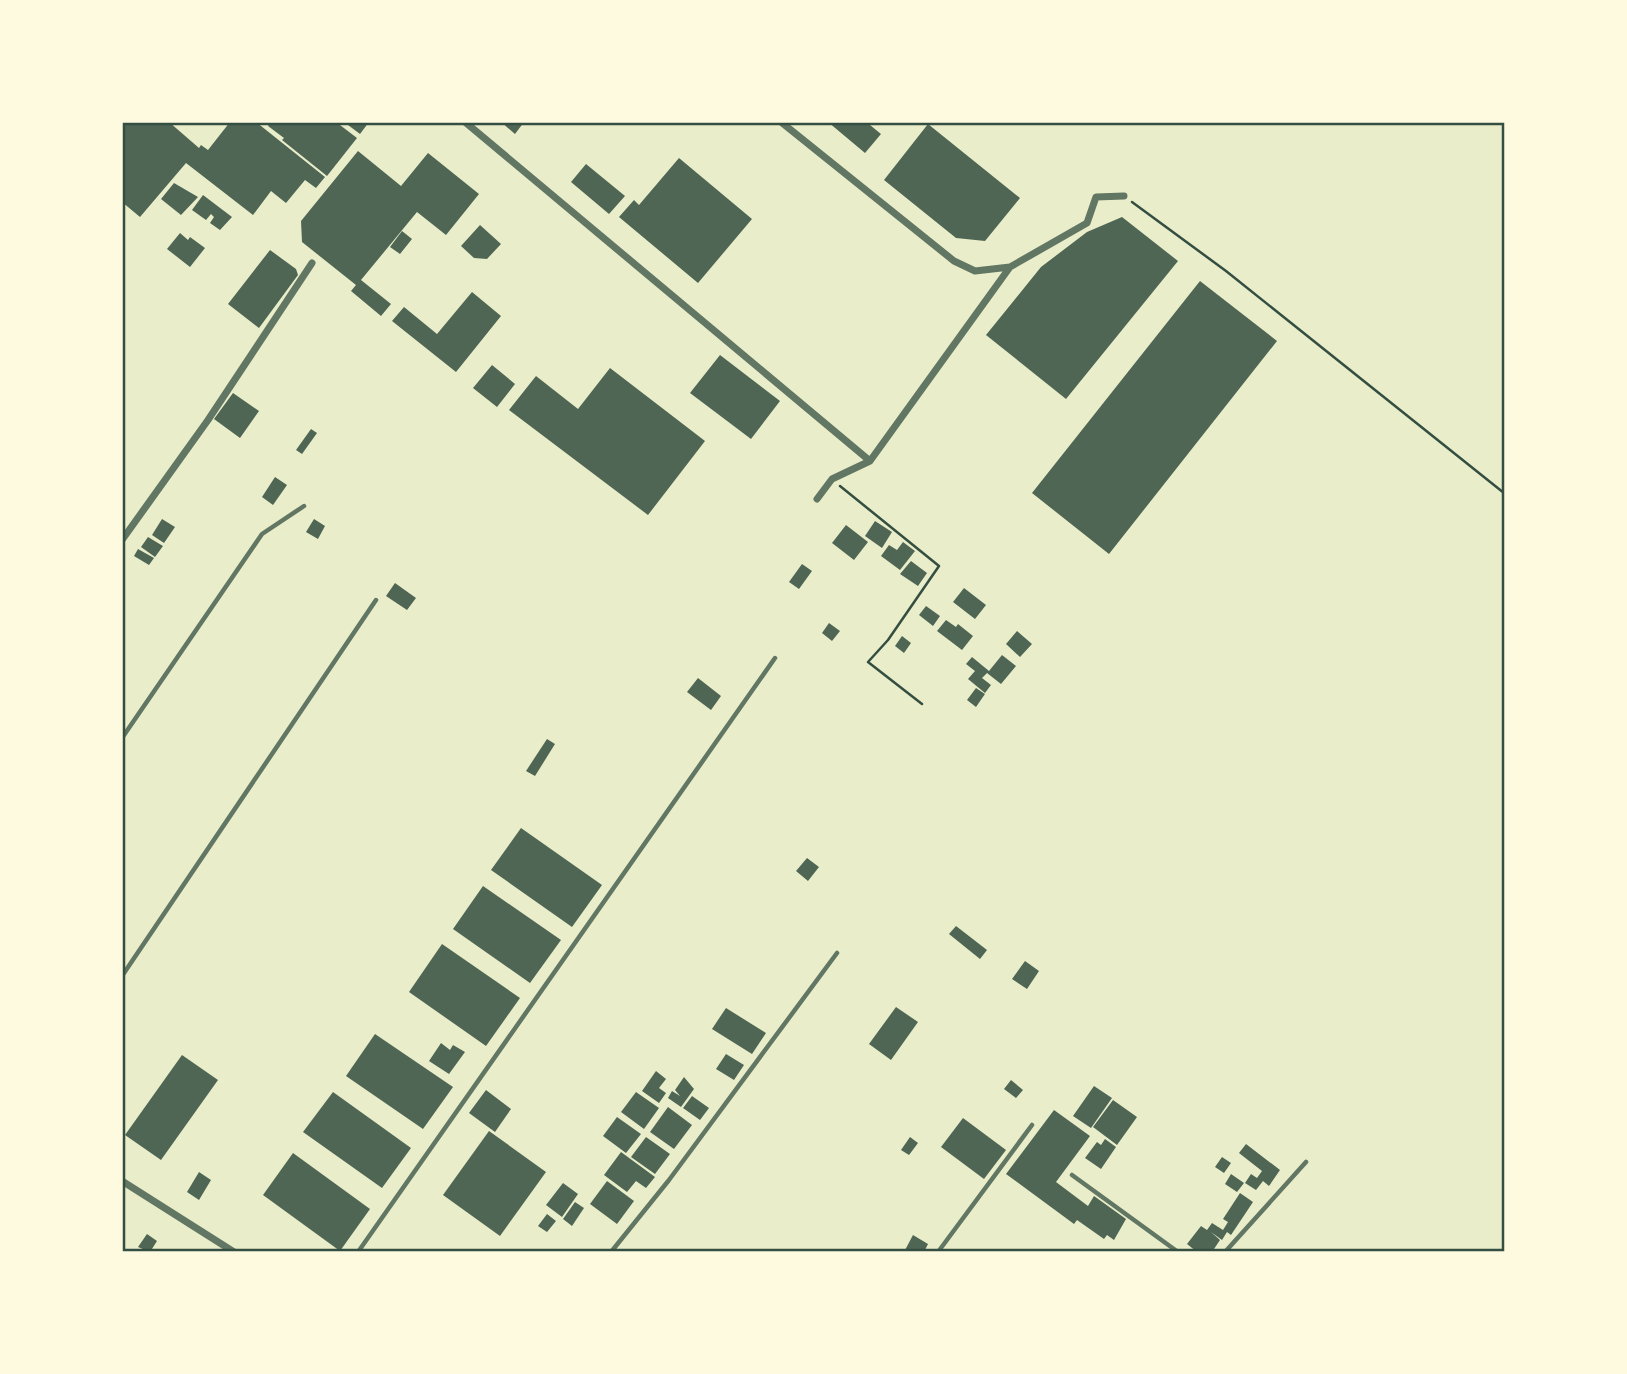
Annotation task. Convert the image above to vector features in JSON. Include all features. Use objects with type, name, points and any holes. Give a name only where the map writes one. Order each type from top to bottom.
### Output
[{"type":"street","points":[[465,122],[870,461]]},
{"type":"street","points":[[781,122],[954,261],[975,271],[1010,267],[1087,223],[1096,197],[1124,196]]},
{"type":"street","points":[[122,540],[208,420],[312,263]]},
{"type":"street","points":[[817,499],[832,479],[870,461],[1010,267]]},
{"type":"street","points":[[122,1181],[234,1251]]},
{"type":"lane","points":[[122,738],[262,534],[304,506]]},
{"type":"lane","points":[[122,976],[376,600]]},
{"type":"lane","points":[[358,1251],[775,658]]},
{"type":"lane","points":[[611,1251],[669,1180],[837,953]]},
{"type":"lane","points":[[938,1251],[1032,1125]]},
{"type":"lane","points":[[1225,1251],[1306,1161]]},
{"type":"lane","points":[[1072,1175],[1178,1251]]},
{"type":"path","points":[[1124,196],[1226,271],[1504,493]]},
{"type":"path","points":[[832,479],[939,566],[888,640],[868,662],[922,704]]},
{"type":"building","points":[[122,122],[169,122],[199,148],[201,145],[208,150],[230,122],[256,122],[325,177],[316,188],[305,180],[286,203],[271,191],[253,215],[186,163],[140,217],[122,202]]},
{"type":"building","points":[[270,122],[336,122],[357,138],[327,176],[282,140],[284,138],[268,126]]},
{"type":"building","points":[[344,122],[369,122],[360,134]]},
{"type":"building","points":[[501,122],[524,122],[515,134]]},
{"type":"building","points":[[828,122],[872,122],[870,125],[881,134],[865,153]]},
{"type":"building","points":[[928,124],[1020,198],[985,241],[956,238],[884,180]]},
{"type":"building","points":[[358,151],[401,186],[428,153],[479,194],[446,235],[417,212],[361,280],[391,304],[381,316],[351,291],[356,285],[302,242],[301,221]]},
{"type":"building","points":[[679,158],[752,219],[698,283],[619,217],[634,200],[639,205]]},
{"type":"building","points":[[586,164],[625,196],[609,214],[571,182]]},
{"type":"building","points":[[174,183],[198,197],[181,215],[161,199]]},
{"type":"building","points":[[203,195],[232,217],[220,230],[210,223],[214,217],[211,214],[206,220],[192,210]]},
{"type":"building","points":[[1122,217],[1178,261],[1066,399],[986,335],[1041,267],[1087,232]]},
{"type":"building","points":[[480,225],[501,244],[487,259],[474,258],[461,246]]},
{"type":"building","points":[[402,231],[412,239],[400,254],[390,247]]},
{"type":"building","points":[[180,233],[205,248],[190,267],[167,249]]},
{"type":"building","points":[[270,250],[296,269],[298,275],[259,328],[228,304]]},
{"type":"building","points":[[1200,281],[1277,341],[1109,554],[1032,493]]},
{"type":"building","points":[[472,292],[501,316],[456,372],[392,321],[404,307],[437,334]]},
{"type":"building","points":[[720,355],[780,401],[751,439],[690,393]]},
{"type":"building","points":[[492,365],[515,384],[497,407],[473,388]]},
{"type":"building","points":[[610,368],[705,441],[648,515],[509,410],[536,376],[578,409]]},
{"type":"building","points":[[233,393],[259,411],[240,438],[214,419]]},
{"type":"building","points":[[311,429],[317,433],[302,454],[296,450]]},
{"type":"building","points":[[275,477],[287,485],[273,505],[262,497]]},
{"type":"building","points":[[162,519],[175,527],[164,543],[152,535]]},
{"type":"building","points":[[314,519],[325,526],[318,539],[306,532]]},
{"type":"building","points":[[875,521],[892,532],[882,548],[865,536]]},
{"type":"building","points":[[846,525],[868,542],[854,560],[832,543]]},
{"type":"building","points":[[148,537],[163,546],[155,557],[141,547]]},
{"type":"building","points":[[903,542],[915,551],[900,570],[881,556],[889,545],[897,550]]},
{"type":"building","points":[[138,549],[154,558],[149,565],[134,556]]},
{"type":"building","points":[[911,561],[927,573],[918,586],[900,574]]},
{"type":"building","points":[[802,564],[812,571],[799,589],[789,582]]},
{"type":"building","points":[[395,583],[416,598],[407,610],[386,596]]},
{"type":"building","points":[[964,588],[986,605],[975,619],[953,602]]},
{"type":"building","points":[[926,606],[940,616],[933,626],[919,615]]},
{"type":"building","points":[[946,620],[956,627],[958,624],[973,636],[962,650],[937,631]]},
{"type":"building","points":[[829,623],[840,631],[832,641],[822,633]]},
{"type":"building","points":[[1017,631],[1032,644],[1020,657],[1006,644]]},
{"type":"building","points":[[902,636],[911,643],[904,653],[895,646]]},
{"type":"building","points":[[1002,655],[1016,666],[1001,684],[987,673],[982,678],[991,685],[985,693],[968,679],[975,671],[966,664],[972,657],[989,671]]},
{"type":"building","points":[[698,678],[721,696],[711,710],[687,692]]},
{"type":"building","points":[[976,688],[985,694],[976,707],[967,700]]},
{"type":"building","points":[[547,739],[555,744],[535,776],[526,771]]},
{"type":"building","points":[[521,828],[602,885],[572,927],[491,870]]},
{"type":"building","points":[[807,858],[819,867],[808,881],[796,871]]},
{"type":"building","points":[[483,886],[561,940],[530,983],[453,929]]},
{"type":"building","points":[[956,926],[987,950],[980,959],[949,934]]},
{"type":"building","points":[[442,944],[520,998],[486,1046],[409,992]]},
{"type":"building","points":[[1025,961],[1039,971],[1027,989],[1012,979]]},
{"type":"building","points":[[896,1007],[918,1022],[891,1060],[869,1044]]},
{"type":"building","points":[[726,1008],[766,1033],[752,1054],[712,1029]]},
{"type":"building","points":[[375,1034],[453,1087],[423,1129],[346,1076]]},
{"type":"building","points":[[441,1043],[450,1050],[453,1045],[465,1052],[449,1074],[429,1061]]},
{"type":"building","points":[[726,1054],[744,1065],[734,1080],[716,1069]]},
{"type":"building","points":[[182,1055],[218,1080],[161,1160],[125,1135]]},
{"type":"building","points":[[656,1071],[666,1079],[659,1088],[666,1093],[659,1103],[642,1091]]},
{"type":"building","points":[[684,1077],[694,1089],[681,1107],[668,1098],[672,1091],[680,1096],[675,1090]]},
{"type":"building","points":[[1011,1080],[1023,1090],[1016,1098],[1004,1089]]},
{"type":"building","points":[[1094,1086],[1112,1098],[1091,1128],[1073,1116]]},
{"type":"building","points":[[486,1090],[511,1109],[495,1132],[469,1113]]},
{"type":"building","points":[[333,1092],[411,1148],[382,1188],[303,1132]]},
{"type":"building","points":[[636,1092],[659,1108],[644,1129],[621,1112]]},
{"type":"building","points":[[692,1096],[709,1108],[700,1120],[683,1108]]},
{"type":"building","points":[[1113,1100],[1137,1117],[1117,1145],[1093,1127]]},
{"type":"building","points":[[668,1107],[692,1125],[674,1149],[650,1132]]},
{"type":"building","points":[[1054,1110],[1090,1136],[1056,1182],[1088,1206],[1094,1196],[1126,1219],[1114,1240],[1107,1235],[1104,1239],[1077,1220],[1074,1224],[1006,1174]]},
{"type":"building","points":[[617,1117],[641,1134],[626,1153],[603,1136]]},
{"type":"building","points":[[963,1118],[1006,1150],[984,1179],[941,1147]]},
{"type":"building","points":[[489,1131],[546,1172],[500,1236],[443,1195]]},
{"type":"building","points":[[646,1137],[670,1154],[655,1174],[631,1157]]},
{"type":"building","points":[[910,1137],[918,1143],[909,1155],[901,1150]]},
{"type":"building","points":[[1105,1139],[1116,1147],[1101,1169],[1085,1158],[1097,1142],[1101,1145]]},
{"type":"building","points":[[1246,1144],[1280,1170],[1269,1186],[1263,1181],[1256,1190],[1245,1183],[1251,1174],[1257,1178],[1262,1171],[1239,1153]]},
{"type":"building","points":[[621,1152],[655,1177],[646,1188],[636,1181],[627,1192],[604,1175]]},
{"type":"building","points":[[293,1153],[370,1209],[340,1251],[263,1195]]},
{"type":"building","points":[[1222,1157],[1231,1163],[1224,1173],[1215,1167]]},
{"type":"building","points":[[199,1172],[211,1180],[199,1200],[187,1192]]},
{"type":"building","points":[[1231,1174],[1244,1183],[1237,1192],[1225,1184]]},
{"type":"building","points":[[607,1181],[634,1201],[617,1224],[590,1204]]},
{"type":"building","points":[[563,1183],[578,1194],[562,1217],[546,1205]]},
{"type":"building","points":[[1240,1193],[1253,1202],[1231,1235],[1227,1232],[1222,1240],[1211,1232],[1220,1240],[1212,1252],[1197,1252],[1187,1244],[1201,1226],[1207,1230],[1212,1223],[1223,1230],[1228,1222],[1223,1219]]},
{"type":"building","points":[[575,1202],[584,1208],[572,1226],[563,1219]]},
{"type":"building","points":[[547,1214],[556,1221],[547,1232],[538,1226]]},
{"type":"building","points":[[147,1234],[157,1241],[150,1252],[138,1247]]},
{"type":"building","points":[[913,1235],[928,1244],[924,1252],[904,1252]]}]
